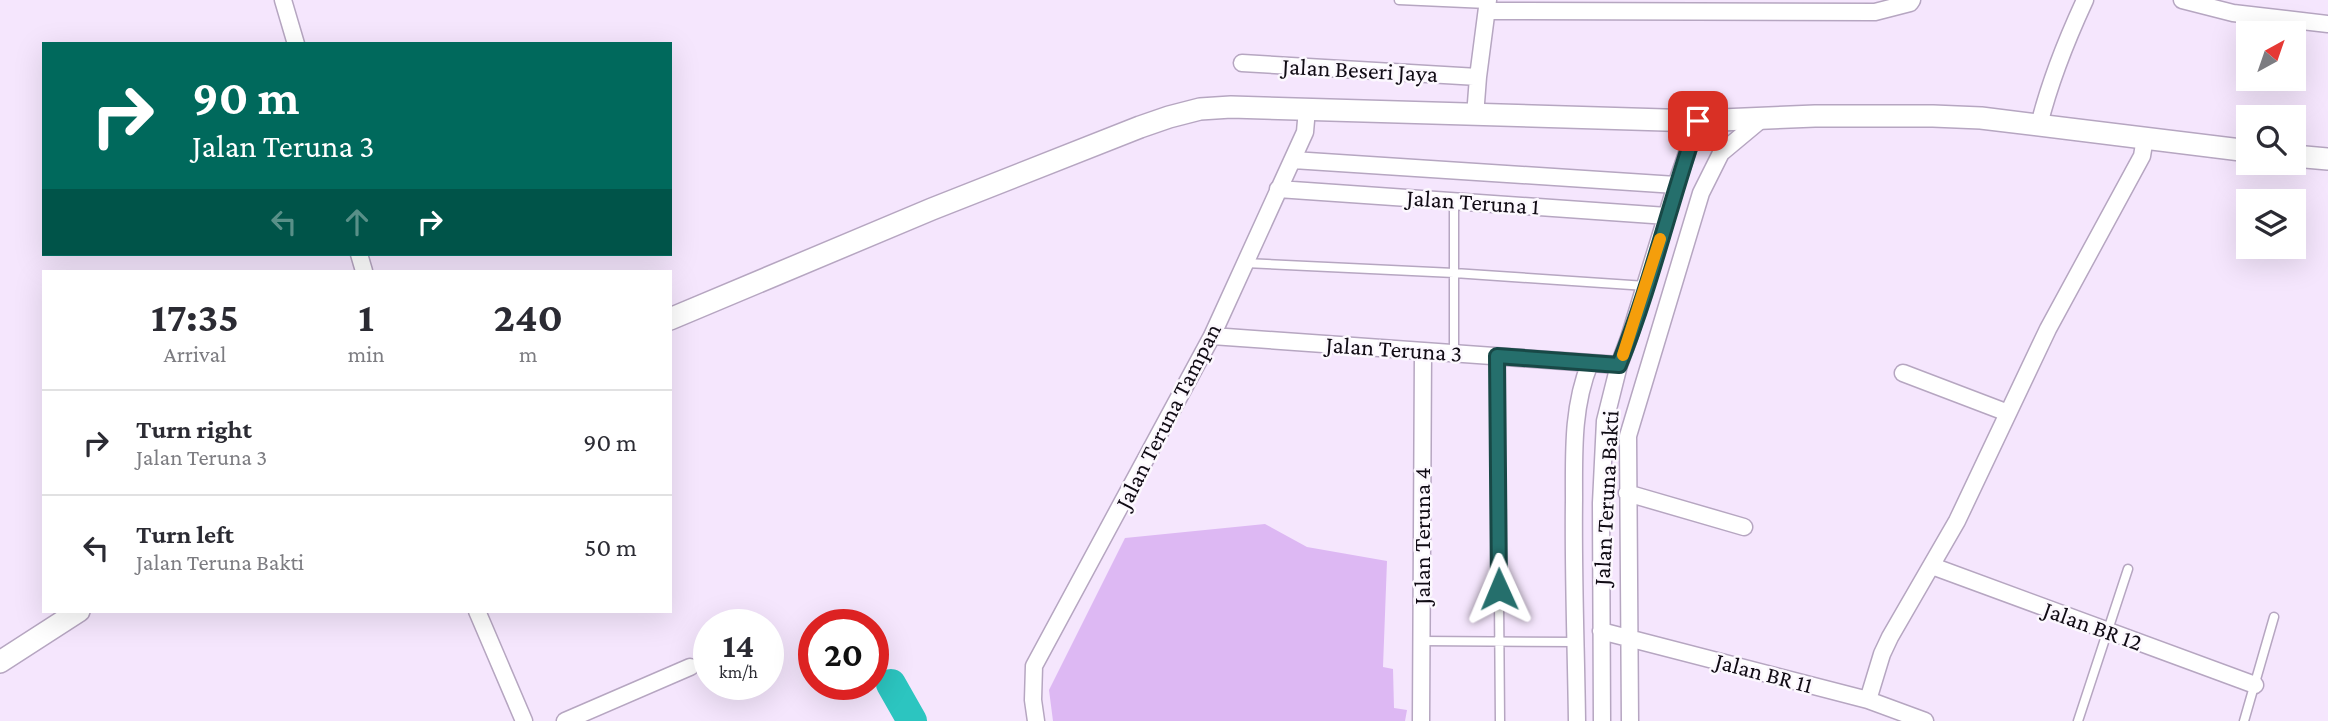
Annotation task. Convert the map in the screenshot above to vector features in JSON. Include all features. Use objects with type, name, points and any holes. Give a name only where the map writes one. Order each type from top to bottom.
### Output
[{"type":"street","points":[[282,0],[295,42]]},
{"type":"street","points":[[1475,116],[1487,5],[1659,5],[1875,12],[1910,3],[1912,0]]},
{"type":"street","points":[[2039,124],[2067,40],[2085,0]]},
{"type":"street","points":[[2182,0],[2233,13],[2328,24]]},
{"type":"street","name":"Jalan Beseri Jaya","points":[[1242,63],[1478,76]]},
{"type":"street","points":[[672,318],[932,209],[1170,117],[1200,109],[1231,107],[1698,121],[1933,116],[2039,124],[2236,149]]},
{"type":"street","name":"Jalan Teruna Tampan","points":[[1036,721],[1033,700],[1034,666],[1212,336],[1306,132],[1307,109]]},
{"type":"street","points":[[1630,721],[1628,436],[1701,192],[1721,153],[1763,118]]},
{"type":"street","name":"Jalan Teruna Bakti","points":[[1602,721],[1601,503],[1605,421],[1619,365],[1698,121]]},
{"type":"street","points":[[1868,700],[1882,654],[1956,521],[2048,329],[2142,156],[2145,138]]},
{"type":"street","points":[[2306,157],[2328,159]]},
{"type":"street","points":[[1293,160],[1676,185]]},
{"type":"street","name":"Jalan Teruna 1","points":[[1278,189],[1667,216]]},
{"type":"street","name":"Jalan Teruna 3","points":[[1212,336],[1619,365]]},
{"type":"street","name":"Jalan Teruna 4","points":[[1421,721],[1423,351]]},
{"type":"street","points":[[1577,721],[1573,545],[1575,422],[1582,382],[1590,363]]},
{"type":"street","points":[[1903,373],[2008,413]]},
{"type":"street","points":[[1628,493],[1744,527]]},
{"type":"street","name":"Jalan BR 12","points":[[1932,566],[2255,685]]},
{"type":"street","points":[[0,662],[76,613]]},
{"type":"street","points":[[478,613],[524,721]]},
{"type":"street","name":"Jalan BR 11","points":[[1601,631],[1868,700],[1926,721]]},
{"type":"street","points":[[565,721],[690,667]]},
{"type":"lane","points":[[1399,0],[1487,5]]},
{"type":"lane","points":[[1454,201],[1454,352]]},
{"type":"lane","points":[[1245,263],[1646,286]]},
{"type":"lane","points":[[1497,356],[1500,721]]},
{"type":"lane","points":[[2078,721],[2128,569]]},
{"type":"lane","points":[[2244,721],[2274,617]]},
{"type":"lane","points":[[1421,641],[1576,642]]},
{"type":"shaded area","points":[[1265,524],[1307,547],[1387,561],[1383,667],[1393,669],[1394,708],[1407,710],[1405,721],[1053,721],[1049,690],[1125,538]]},
{"type":"waterway","points":[[891,684],[912,721]]},
{"type":"slow traffic","points":[[1623,355],[1660,239]]},
{"type":"route","points":[[1499,589],[1497,356],[1619,365],[1698,121]]}]
